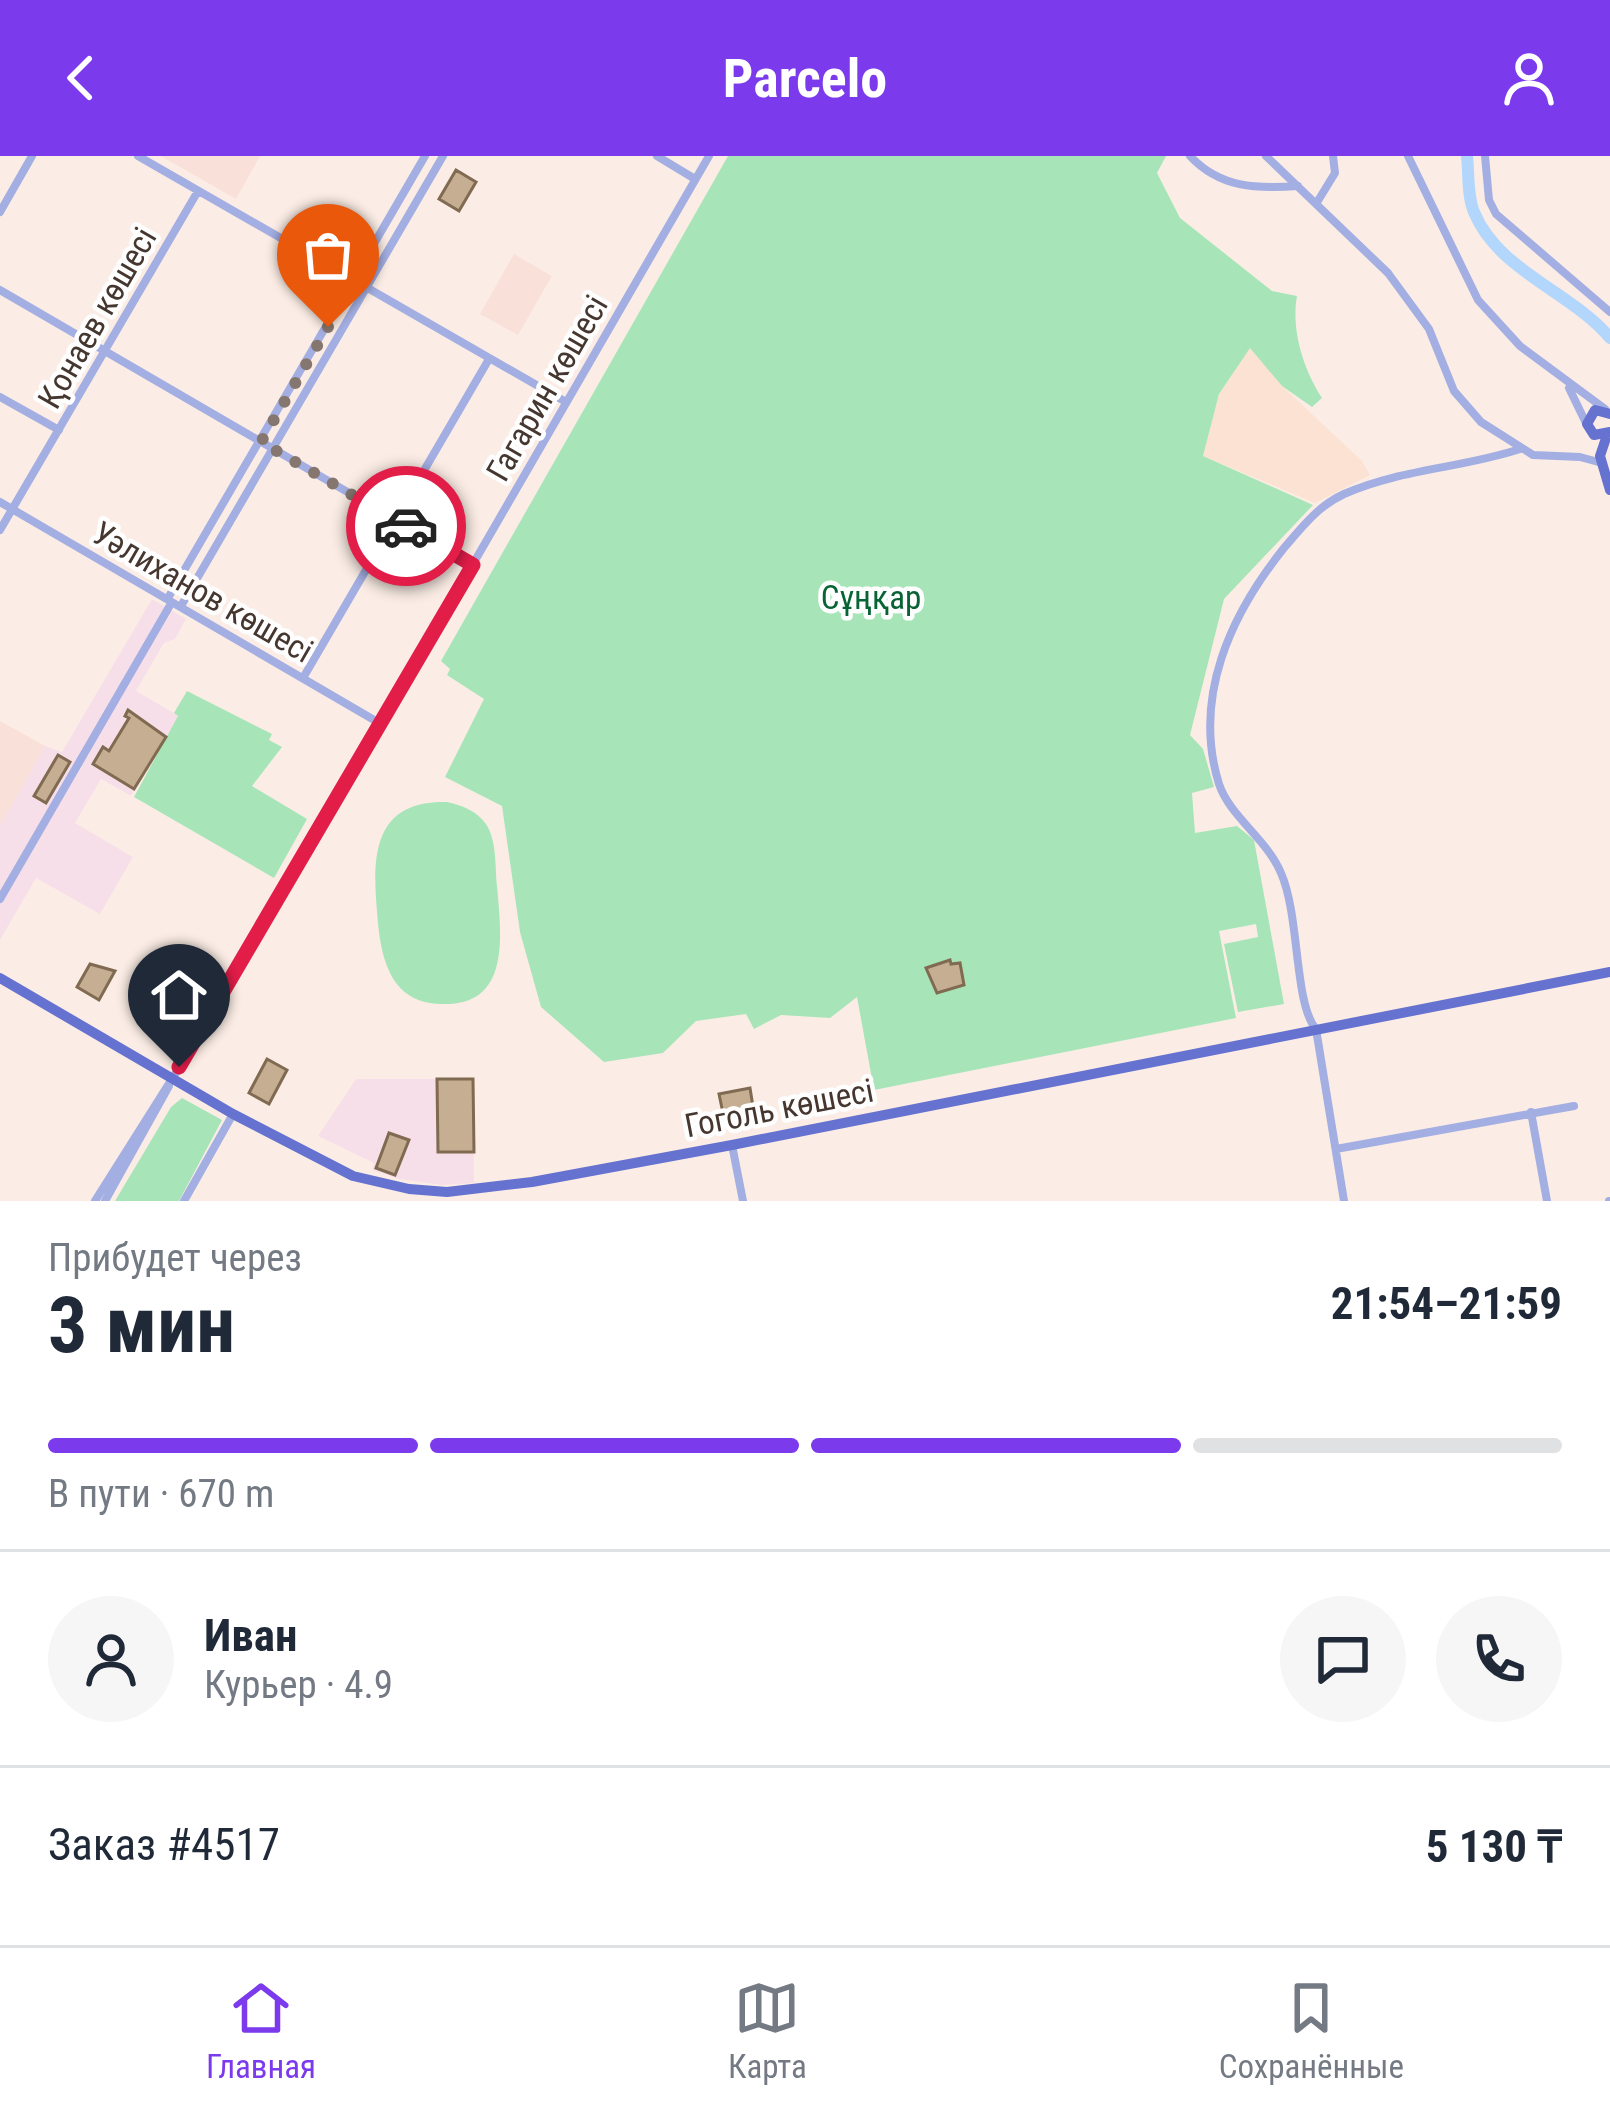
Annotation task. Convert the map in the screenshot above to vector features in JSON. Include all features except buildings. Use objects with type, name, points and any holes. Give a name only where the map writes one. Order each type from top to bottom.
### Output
[{"type":"main road","points":[[1609,413],[1595,410],[1588,428],[1610,490]]},
{"type":"main road","points":[[1588,428],[1609,433],[1601,460]]},
{"type":"main road","name":"Гоголь көшесі","points":[[0,978],[233,1114],[353,1176],[428,1192],[532,1182],[1610,972]]},
{"type":"street","points":[[0,212],[32,156]]},
{"type":"street","points":[[138,156],[566,402]]},
{"type":"street","points":[[0,899],[425,156]]},
{"type":"street","points":[[181,606],[443,156]]},
{"type":"street","points":[[657,156],[695,179]]},
{"type":"street","name":"Гагарин көшесі","points":[[95,1201],[382,724],[709,156]]},
{"type":"street","points":[[1190,156],[1208,174],[1228,183],[1298,186]]},
{"type":"street","points":[[1266,156],[1388,273],[1429,329],[1454,391],[1466,407],[1520,449]]},
{"type":"street","points":[[1316,204],[1335,173],[1333,156]]},
{"type":"street","points":[[1408,156],[1478,300],[1508,334],[1609,413]]},
{"type":"street","points":[[1489,157],[1489,200],[1496,214],[1610,312]]},
{"type":"street","name":"Қонаев көшесі","points":[[0,530],[198,191]]},
{"type":"street","points":[[0,290],[473,565]]},
{"type":"street","points":[[303,678],[489,359]]},
{"type":"street","points":[[1564,382],[1588,428]]},
{"type":"street","points":[[0,397],[58,430]]},
{"type":"street","points":[[1344,1201],[1316,1029],[1305,1016],[1295,912],[1286,884],[1258,834],[1221,789],[1216,771],[1212,718],[1229,632],[1248,595],[1322,506],[1388,479],[1520,449],[1601,460]]},
{"type":"street","name":"Уәлиханов көшесі","points":[[0,502],[382,724]]},
{"type":"street","name":"Гагарин көшесі","points":[[105,1201],[172,1079]]},
{"type":"street","points":[[1336,1149],[1574,1106]]},
{"type":"street","points":[[1531,1112],[1546,1201]]},
{"type":"street","points":[[184,1201],[233,1114]]},
{"type":"street","points":[[732,1144],[743,1201]]},
{"type":"shaded area","points":[[161,156],[260,156],[236,199]]},
{"type":"shaded area","points":[[514,254],[552,276],[518,335],[480,314]]},
{"type":"shaded area","points":[[1250,347],[1282,386],[1362,461],[1370,475],[1315,503],[1203,456],[1219,394]]},
{"type":"shaded area","points":[[152,599],[186,619],[175,639],[164,643],[136,691],[179,716],[131,796],[101,779],[75,823],[133,857],[100,914],[36,878],[0,940],[0,822],[45,746],[62,752]]},
{"type":"shaded area","points":[[0,721],[45,746],[2,823],[0,822]]},
{"type":"shaded area","points":[[356,1079],[473,1079],[474,1183],[441,1185],[399,1179],[372,1170],[374,1163],[318,1136]]},
{"type":"green space","name":"Сұңқар","points":[[728,156],[1166,156],[1157,173],[1180,218],[1272,291],[1297,296],[1300,348],[1322,398],[1312,407],[1282,386],[1250,348],[1219,394],[1203,456],[1313,505],[1224,599],[1190,735],[1203,749],[1214,787],[1192,793],[1195,833],[1237,826],[1254,840],[1284,1004],[1238,1012],[1224,944],[1258,937],[1256,924],[1219,931],[1236,1018],[874,1090],[857,997],[830,1018],[781,1015],[754,1029],[746,1014],[696,1021],[663,1053],[604,1062],[541,1007],[520,932],[502,806],[445,777],[484,699],[447,675],[450,669],[441,661]]},
{"type":"green space","points":[[187,691],[272,734],[269,740],[282,747],[252,786],[307,819],[274,878],[134,797]]},
{"type":"green space","points":[[447,802],[473,812],[490,831],[500,945],[491,981],[480,994],[464,1002],[441,1004],[409,995],[390,973],[378,927],[376,870],[378,851],[391,821],[405,810]]},
{"type":"green space","points":[[182,1098],[222,1120],[179,1201],[115,1201],[171,1107]]},
{"type":"waterway","points":[[1467,156],[1472,205],[1485,232],[1518,266],[1610,338]]},
{"type":"way so far","points":[[328,327],[261,442],[406,526]]},
{"type":"route","points":[[179,1067],[473,565],[406,526]]}]
